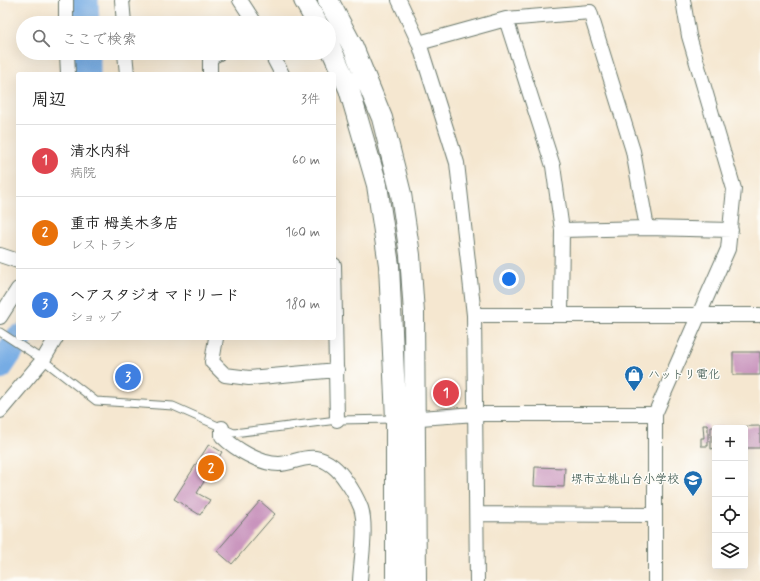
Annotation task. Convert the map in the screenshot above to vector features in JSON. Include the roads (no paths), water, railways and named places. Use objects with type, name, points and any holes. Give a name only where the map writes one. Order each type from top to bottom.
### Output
[{"type":"street","points":[[66,0],[66,16]]},
{"type":"street","points":[[122,0],[123,16]]},
{"type":"street","points":[[240,0],[250,16]]},
{"type":"street","points":[[304,0],[314,16]]},
{"type":"street","points":[[328,0],[353,47],[382,118],[402,194],[410,255],[414,313],[405,419],[396,581]]},
{"type":"street","points":[[399,0],[419,43],[457,163],[474,315],[477,581]]},
{"type":"street","points":[[656,581],[654,515],[655,414],[728,249],[734,189],[689,36],[683,0]]},
{"type":"street","points":[[419,43],[506,20],[590,12],[633,151],[648,228]]},
{"type":"street","points":[[506,20],[553,166],[562,230],[561,316]]},
{"type":"street","points":[[67,60],[68,72]]},
{"type":"street","points":[[126,60],[127,72]]},
{"type":"street","points":[[210,60],[210,72]]},
{"type":"street","points":[[275,60],[281,72]]},
{"type":"street","points":[[336,60],[349,89],[377,185],[389,265],[405,419],[416,581]]},
{"type":"street","points":[[562,230],[648,228],[731,230]]},
{"type":"street","points":[[0,255],[16,260]]},
{"type":"street","points":[[0,317],[16,292]]},
{"type":"street","points":[[474,315],[561,316],[760,314]]},
{"type":"street","points":[[336,336],[337,420]]},
{"type":"street","points":[[0,411],[54,340]]},
{"type":"street","points":[[216,340],[212,362],[226,375],[250,378],[337,370]]},
{"type":"street","points":[[405,419],[476,414],[655,414]]},
{"type":"street","points":[[222,428],[222,436],[230,444],[261,460],[279,464],[314,457],[326,462],[340,471],[356,495],[361,509],[363,525],[360,581]]},
{"type":"street","points":[[477,514],[654,515]]},
{"type":"lane","points":[[0,332],[96,400],[174,406],[234,433],[337,420],[405,419]]},
{"type":"waterway","points":[[85,0],[86,16]]},
{"type":"waterway","points":[[87,60],[87,72]]},
{"type":"waterway","points":[[0,366],[18,340]]},
{"type":"place","name":"ヘアスタジオ マドリード","points":[[128,377]]},
{"type":"place","name":"ハットリ電化","points":[[634,392]]},
{"type":"place","name":"清水内科","points":[[446,393]]},
{"type":"place","name":"重市 栂美木多店","points":[[211,468]]},
{"type":"place","name":"堺市立桃山台小学校","points":[[693,497]]}]
